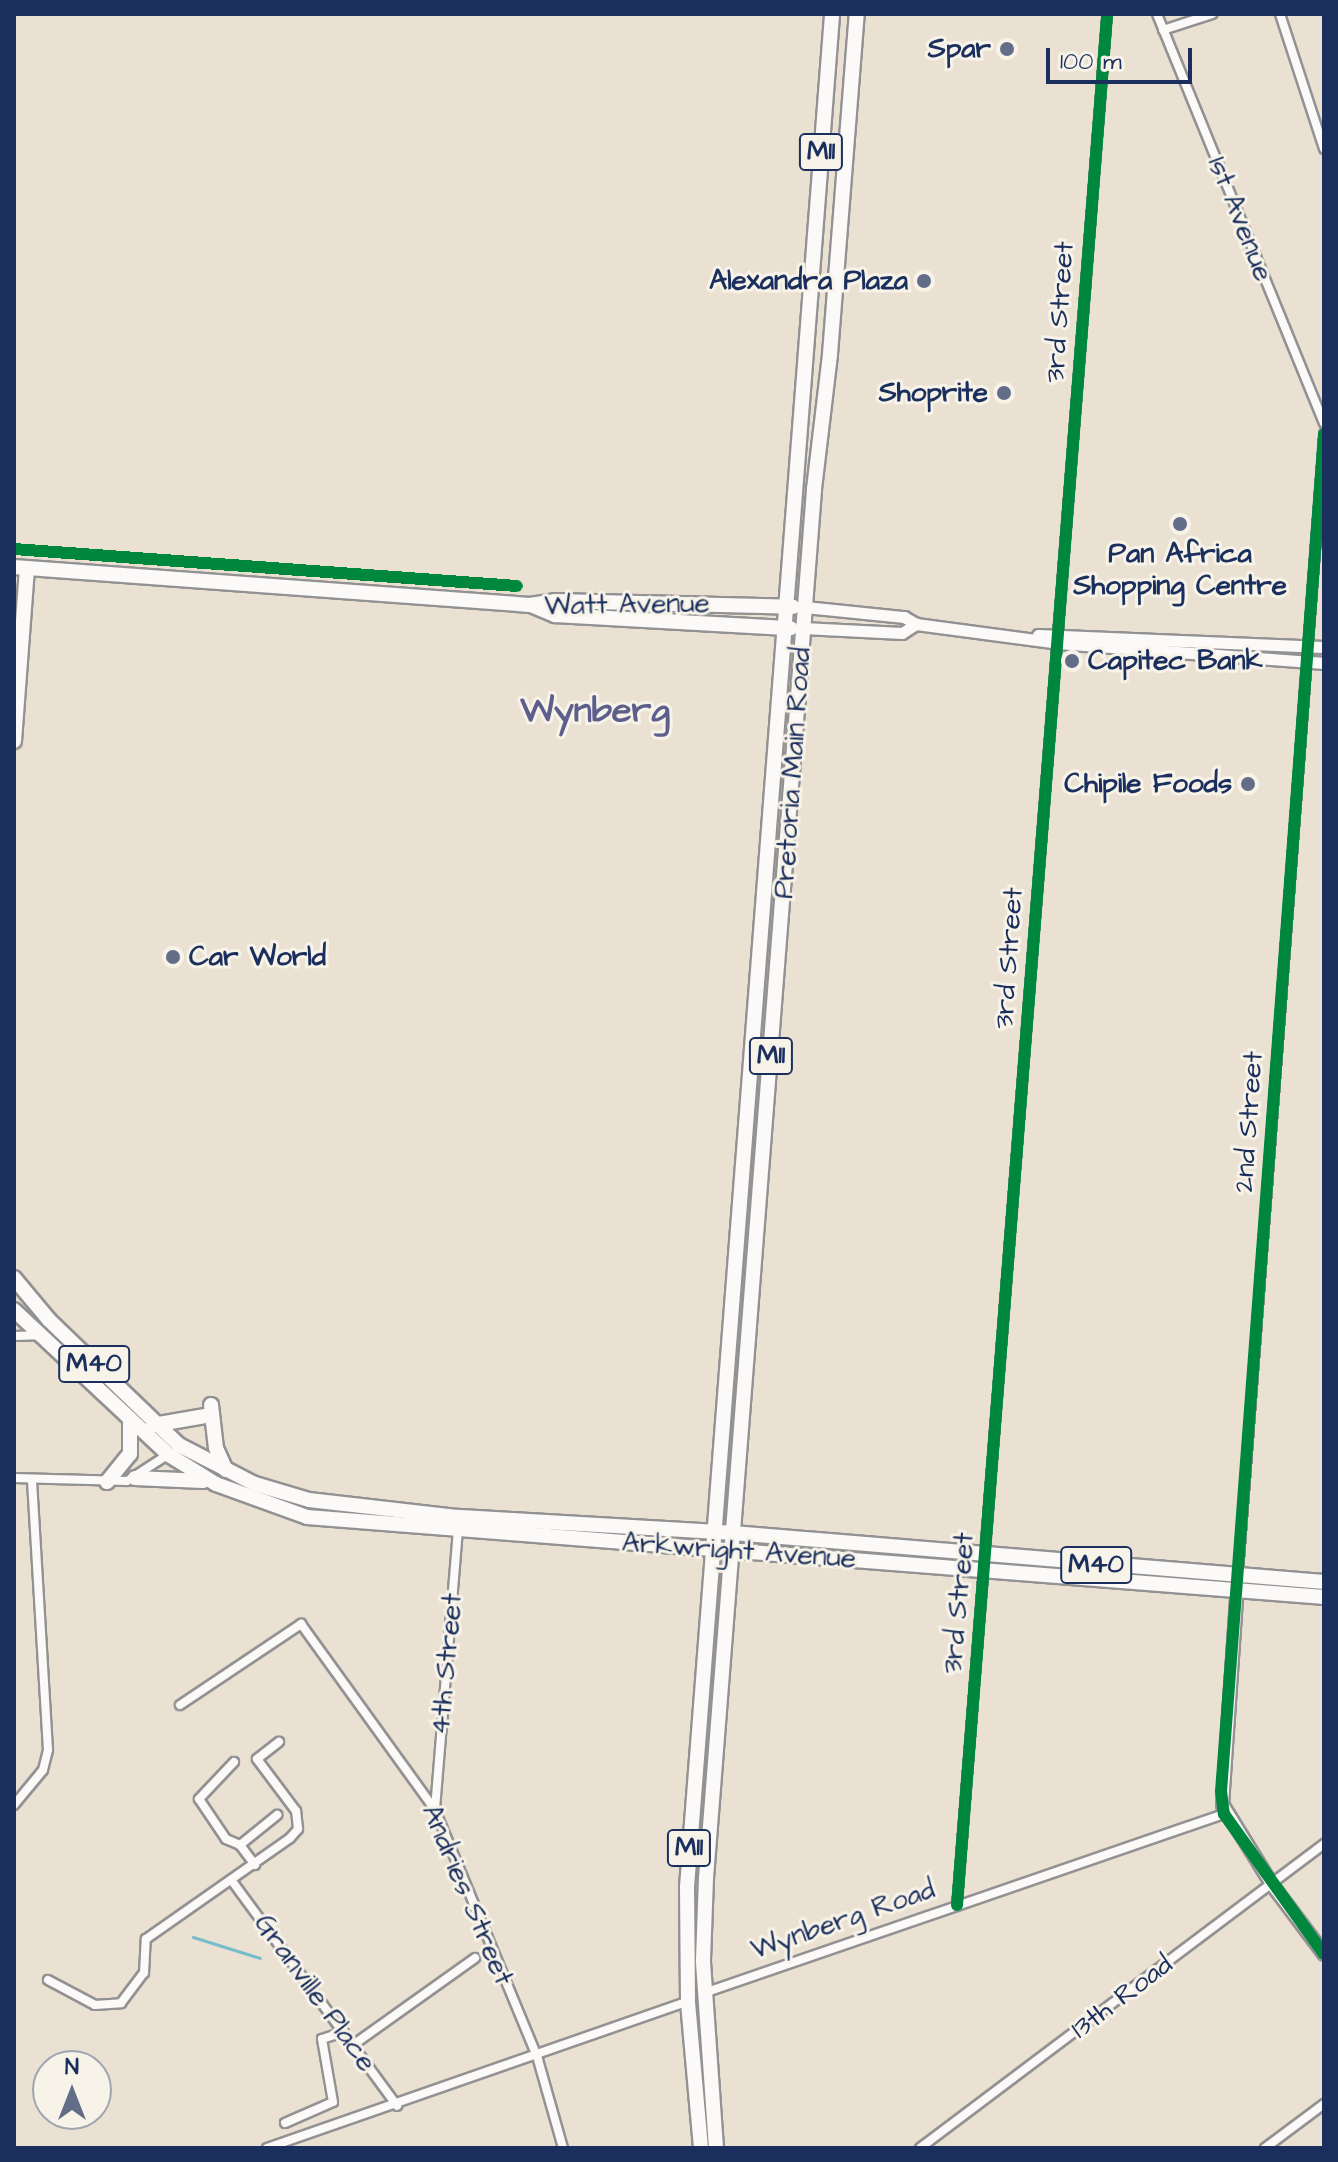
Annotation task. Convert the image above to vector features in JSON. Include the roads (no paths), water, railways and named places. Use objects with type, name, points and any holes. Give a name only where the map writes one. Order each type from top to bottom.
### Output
[{"type":"main road","name":"Pretoria Main Road","points":[[713,1532],[832,14]]},
{"type":"main road","name":"Pretoria Main Road","points":[[733,1533],[803,628],[857,14]]},
{"type":"main road","points":[[14,741],[20,568],[530,605]]},
{"type":"main road","name":"Watt Avenue","points":[[530,605],[645,602],[805,607]]},
{"type":"main road","points":[[645,602],[645,618]]},
{"type":"main road","name":"Watt Avenue","points":[[530,605],[555,615],[803,628]]},
{"type":"main road","name":"M40","points":[[14,1278],[174,1450]]},
{"type":"main road","name":"M40","points":[[14,1310],[130,1423],[174,1450]]},
{"type":"main road","points":[[153,1425],[208,1411],[216,1448],[227,1471]]},
{"type":"main road","points":[[107,1482],[130,1454],[130,1423]]},
{"type":"main road","name":"Arkwright Avenue","points":[[174,1450],[309,1500],[458,1524],[733,1550],[1324,1582]]},
{"type":"main road","name":"Arkwright Avenue","points":[[174,1450],[216,1484],[307,1517],[733,1533],[1236,1592],[1324,1597]]},
{"type":"main road","points":[[135,1478],[216,1484]]},
{"type":"main road","points":[[689,1531],[715,1503]]},
{"type":"main road","points":[[736,1505],[759,1536]]},
{"type":"main road","name":"M11","points":[[701,2148],[688,2001],[686,1909],[713,1532]]},
{"type":"main road","name":"M11","points":[[716,2148],[704,1993],[706,1878],[733,1533]]},
{"type":"street","name":"3rd Street","points":[[957,1905],[987,1564],[1107,14]]},
{"type":"street","name":"1st Avenue","points":[[1157,14],[1324,423]]},
{"type":"street","points":[[1163,30],[1212,14]]},
{"type":"street","points":[[1280,14],[1324,149]]},
{"type":"street","name":"2nd Street","points":[[1224,1814],[1221,1791],[1324,434]]},
{"type":"street","name":"Watt Avenue","points":[[805,607],[904,617],[916,624],[1324,663]]},
{"type":"street","name":"Watt Avenue","points":[[803,628],[902,633],[916,624]]},
{"type":"street","name":"Watt Avenue","points":[[1058,638],[1324,647]]},
{"type":"street","points":[[14,1336],[38,1335]]},
{"type":"street","points":[[14,1478],[107,1482],[135,1478],[174,1450]]},
{"type":"street","points":[[14,1805],[43,1770],[48,1750],[32,1480]]},
{"type":"street","name":"4th Street","points":[[435,1810],[458,1524]]},
{"type":"street","name":"Andries Street","points":[[180,1705],[301,1624],[435,1810],[537,2056],[563,2148]]},
{"type":"street","points":[[48,1980],[95,2005],[117,2005],[144,1973],[146,1939],[255,1865],[298,1829],[292,1804],[257,1759],[279,1742]]},
{"type":"street","points":[[234,1762],[199,1799],[226,1839],[240,1845],[255,1865]]},
{"type":"street","points":[[1224,1814],[1324,1954]]},
{"type":"street","name":"Wynberg Road","points":[[704,1993],[1224,1814]]},
{"type":"street","points":[[240,1845],[277,1815]]},
{"type":"street","name":"13th Road","points":[[920,2148],[1324,1844]]},
{"type":"street","name":"Granville Place","points":[[232,1881],[397,2106]]},
{"type":"street","points":[[353,2045],[475,1958]]},
{"type":"street","points":[[267,2148],[659,2015],[688,2001]]},
{"type":"street","points":[[659,2015],[680,2016],[690,2030]]},
{"type":"street","points":[[285,2123],[333,2102],[322,2039],[344,2032]]},
{"type":"street","points":[[1265,2148],[1324,2104]]},
{"type":"waterway","points":[[193,1937],[260,1958]]},
{"type":"place","name":"Spar","points":[[1007,49]]},
{"type":"place","name":"Alexandra Plaza","points":[[924,281]]},
{"type":"place","name":"Shoprite","points":[[1004,393]]},
{"type":"place","name":"Pan Africa Shopping Centre","points":[[1180,524]]},
{"type":"place","name":"Capitec Bank","points":[[1072,661]]},
{"type":"place","name":"Chipile Foods","points":[[1248,784]]},
{"type":"place","name":"Car World","points":[[173,957]]},
{"type":"district","name":"Wynberg","points":[[595,711]]}]
